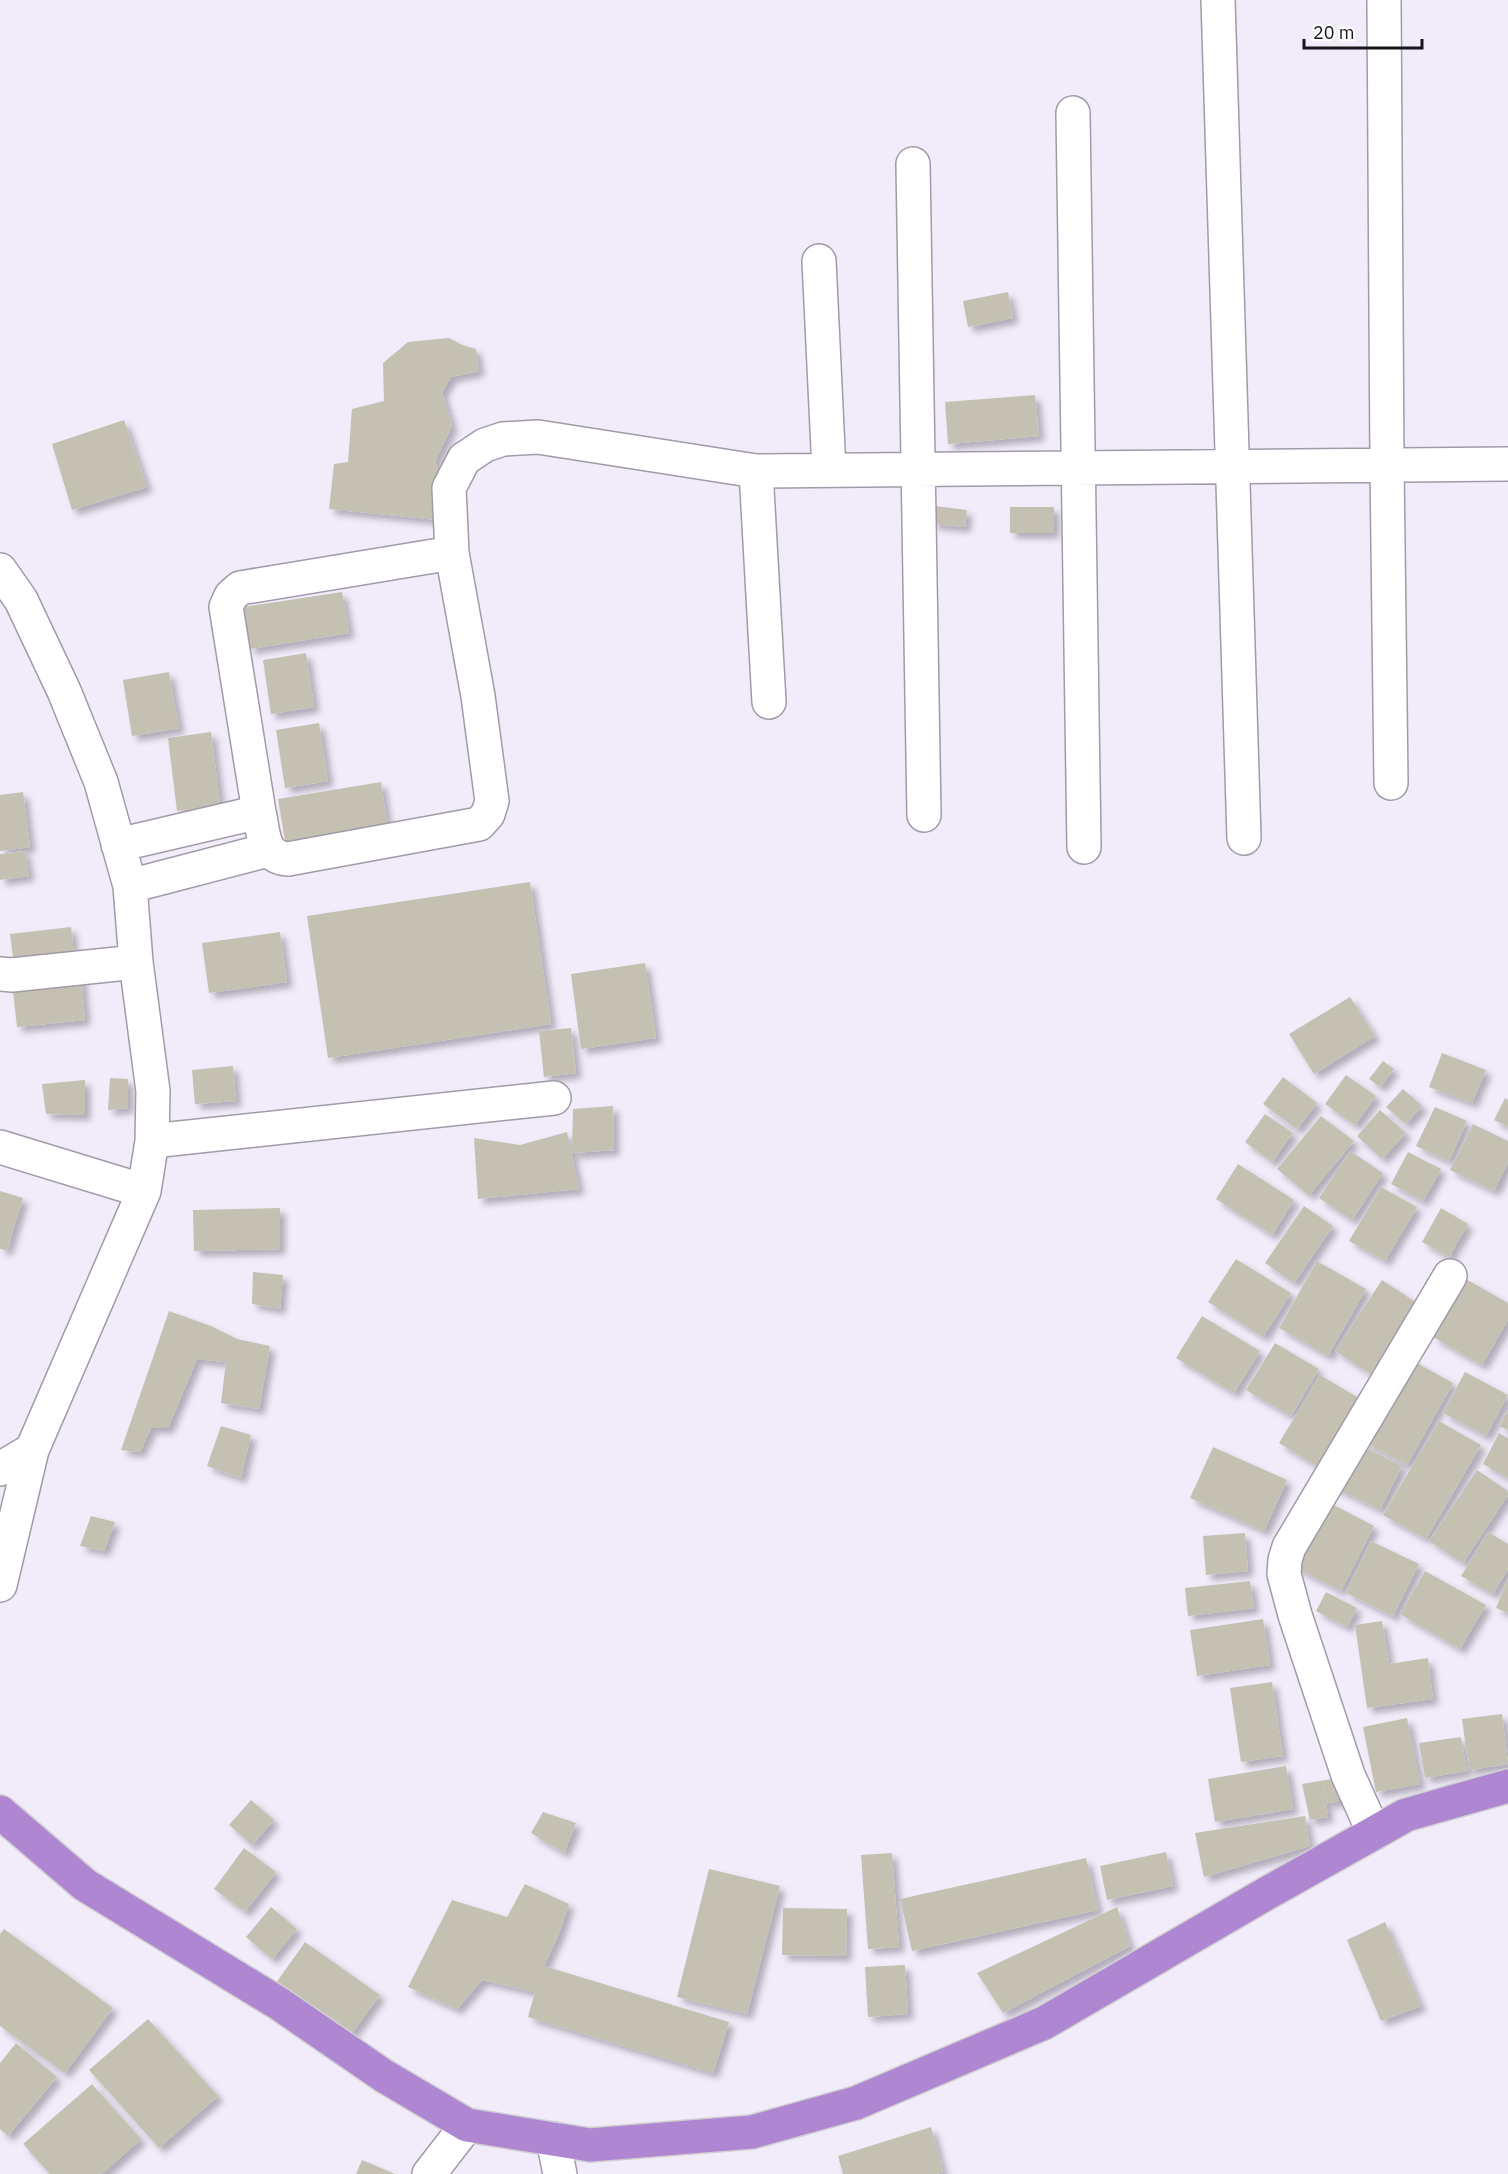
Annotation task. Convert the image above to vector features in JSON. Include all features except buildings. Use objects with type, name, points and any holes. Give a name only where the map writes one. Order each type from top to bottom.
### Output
[{"type":"highway","points":[[0,1812],[85,1885],[278,2003],[384,2076],[467,2125],[590,2145],[752,2132],[856,2103],[1044,2023],[1406,1815],[1508,1786]]},
{"type":"street","points":[[1218,0],[1244,838]]},
{"type":"street","points":[[1384,0],[1391,783]]},
{"type":"street","points":[[1073,113],[1084,847]]},
{"type":"street","points":[[913,165],[924,815]]},
{"type":"street","points":[[819,261],[830,470]]},
{"type":"street","points":[[452,553],[240,588],[231,596],[226,608],[259,812],[268,850],[278,858],[288,859],[479,824],[488,814],[492,801],[478,696],[452,553],[449,488],[464,459],[485,445],[503,440],[538,437],[756,471],[1508,464]]},
{"type":"street","points":[[756,471],[769,702]]},
{"type":"street","points":[[0,570],[21,600],[64,691],[101,782],[130,885],[136,962],[153,1090],[152,1141],[144,1191],[32,1450],[0,1585]]},
{"type":"street","points":[[118,845],[259,812]]},
{"type":"street","points":[[130,885],[268,850]]},
{"type":"street","points":[[0,974],[12,975],[136,962]]},
{"type":"street","points":[[152,1141],[554,1098]]},
{"type":"street","points":[[0,1147],[144,1191]]},
{"type":"street","points":[[1374,1833],[1348,1775],[1295,1615],[1284,1574],[1285,1560],[1289,1547],[1450,1276]]},
{"type":"street","points":[[0,1469],[32,1450]]},
{"type":"street","points":[[429,2174],[467,2125]]},
{"type":"street","points":[[552,2139],[561,2174]]}]
